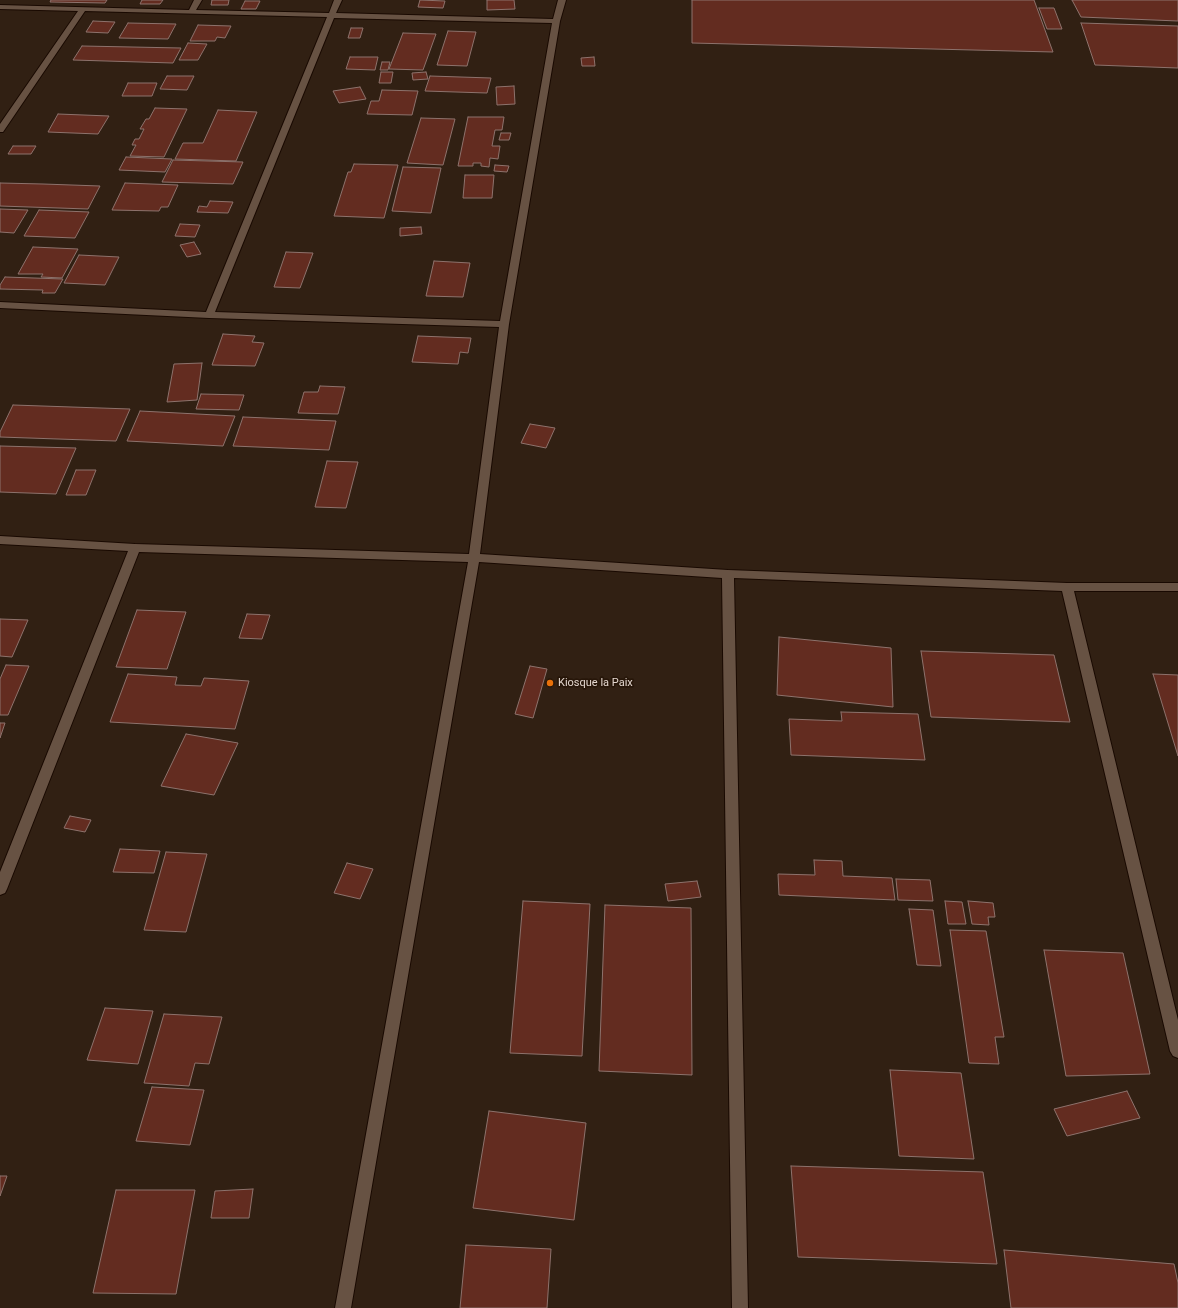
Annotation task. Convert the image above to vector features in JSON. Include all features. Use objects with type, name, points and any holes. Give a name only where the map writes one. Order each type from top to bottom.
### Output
[{"type":"street","points":[[192,11],[198,0]]},
{"type":"street","points":[[209,315],[338,0]]},
{"type":"street","points":[[343,1308],[474,558],[504,324],[556,21],[562,0]]},
{"type":"street","points":[[0,7],[556,21]]},
{"type":"street","points":[[0,130],[84,9]]},
{"type":"street","points":[[0,305],[209,315],[504,324]]},
{"type":"street","points":[[0,540],[135,548],[474,558],[728,574],[1068,587],[1178,587]]},
{"type":"street","points":[[0,889],[135,548]]},
{"type":"street","points":[[728,574],[740,1308]]},
{"type":"street","points":[[1068,587],[1178,1051]]},
{"type":"building","points":[[51,0],[107,0],[105,3],[50,2]]},
{"type":"building","points":[[142,0],[163,0],[160,4],[140,4]]},
{"type":"building","points":[[212,0],[229,0],[228,5],[211,5]]},
{"type":"building","points":[[420,0],[445,1],[443,8],[418,7]]},
{"type":"building","points":[[487,0],[514,0],[515,9],[487,10]]},
{"type":"building","points":[[692,0],[1034,0],[1053,52],[692,43]]},
{"type":"building","points":[[1072,0],[1178,0],[1178,21],[1081,17]]},
{"type":"building","points":[[245,1],[260,1],[256,9],[241,9]]},
{"type":"building","points":[[1039,8],[1054,8],[1062,29],[1047,29]]},
{"type":"building","points":[[93,21],[115,22],[108,33],[86,32]]},
{"type":"building","points":[[128,23],[176,24],[168,39],[119,38]]},
{"type":"building","points":[[1081,23],[1178,26],[1178,68],[1095,65]]},
{"type":"building","points":[[198,25],[231,26],[225,38],[217,37],[215,41],[190,41]]},
{"type":"building","points":[[351,28],[363,28],[360,38],[348,38]]},
{"type":"building","points":[[448,31],[476,32],[467,66],[437,65]]},
{"type":"building","points":[[403,33],[436,34],[423,70],[389,69]]},
{"type":"building","points":[[188,43],[207,44],[198,60],[179,60]]},
{"type":"building","points":[[82,46],[181,48],[173,63],[73,60]]},
{"type":"building","points":[[350,57],[378,57],[375,70],[346,69]]},
{"type":"building","points":[[594,57],[595,66],[582,66],[581,58]]},
{"type":"building","points":[[382,62],[390,62],[388,70],[380,70]]},
{"type":"building","points":[[381,72],[393,72],[391,83],[379,83]]},
{"type":"building","points":[[426,72],[428,79],[413,80],[412,73]]},
{"type":"building","points":[[167,76],[194,76],[187,90],[160,89]]},
{"type":"building","points":[[430,76],[491,78],[487,93],[425,91]]},
{"type":"building","points":[[128,83],[157,83],[152,96],[122,96]]},
{"type":"building","points":[[514,86],[515,104],[497,105],[496,87]]},
{"type":"building","points":[[360,87],[366,99],[339,103],[333,91]]},
{"type":"building","points":[[382,90],[418,91],[412,115],[367,114],[371,101],[379,101]]},
{"type":"building","points":[[155,108],[187,109],[164,157],[130,156],[136,145],[132,145],[135,139],[139,139],[144,129],[140,129],[146,119],[149,119]]},
{"type":"building","points":[[218,110],[257,112],[236,161],[175,159],[183,143],[203,143]]},
{"type":"building","points":[[58,114],[109,116],[98,134],[48,132]]},
{"type":"building","points":[[468,117],[504,117],[502,130],[495,130],[492,146],[500,146],[498,159],[490,158],[489,167],[481,166],[481,163],[473,163],[473,166],[458,166]]},
{"type":"building","points":[[421,118],[455,119],[443,165],[407,163]]},
{"type":"building","points":[[501,133],[511,133],[509,140],[499,140]]},
{"type":"building","points":[[13,146],[36,146],[31,154],[8,154]]},
{"type":"building","points":[[126,157],[172,159],[165,172],[119,170]]},
{"type":"building","points":[[173,160],[243,162],[233,184],[162,182]]},
{"type":"building","points":[[354,164],[398,165],[384,218],[334,216],[348,172],[351,172]]},
{"type":"building","points":[[495,165],[509,166],[507,172],[494,171]]},
{"type":"building","points":[[403,167],[441,168],[431,213],[392,211]]},
{"type":"building","points":[[465,175],[494,175],[492,198],[463,198]]},
{"type":"building","points":[[0,183],[100,186],[88,209],[0,206]]},
{"type":"building","points":[[125,183],[178,185],[168,207],[161,207],[159,211],[112,210]]},
{"type":"building","points":[[210,201],[233,202],[228,213],[197,212],[199,206],[207,207]]},
{"type":"building","points":[[0,209],[28,210],[14,233],[0,232]]},
{"type":"building","points":[[39,210],[89,212],[75,238],[24,236]]},
{"type":"building","points":[[180,224],[200,225],[195,237],[175,236]]},
{"type":"building","points":[[421,227],[422,234],[400,236],[400,228]]},
{"type":"building","points":[[194,242],[201,254],[187,257],[180,245]]},
{"type":"building","points":[[33,247],[78,249],[62,278],[41,277],[43,274],[18,274]]},
{"type":"building","points":[[286,252],[313,253],[300,288],[274,287]]},
{"type":"building","points":[[79,255],[119,257],[105,285],[64,283]]},
{"type":"building","points":[[434,261],[470,263],[463,297],[426,296]]},
{"type":"building","points":[[5,277],[63,279],[55,293],[42,293],[43,290],[0,289],[0,285]]},
{"type":"building","points":[[223,334],[255,336],[252,342],[264,343],[255,366],[212,365]]},
{"type":"building","points":[[418,336],[471,338],[468,353],[460,352],[458,364],[412,362]]},
{"type":"building","points":[[202,363],[197,400],[167,402],[174,364]]},
{"type":"building","points":[[320,386],[345,387],[338,414],[298,413],[304,392],[318,392]]},
{"type":"building","points":[[201,394],[244,395],[239,410],[196,409]]},
{"type":"building","points":[[13,405],[130,409],[116,441],[0,437],[0,432]]},
{"type":"building","points":[[140,411],[235,416],[223,446],[127,441]]},
{"type":"building","points":[[243,417],[336,421],[329,450],[233,446]]},
{"type":"building","points":[[530,424],[555,428],[546,448],[521,443]]},
{"type":"building","points":[[0,446],[76,448],[56,494],[0,492]]},
{"type":"building","points":[[327,461],[358,462],[346,508],[315,507]]},
{"type":"building","points":[[76,470],[96,470],[86,495],[66,495]]},
{"type":"building","points":[[137,610],[186,612],[167,669],[116,667]]},
{"type":"building","points":[[247,614],[270,615],[262,639],[239,638]]},
{"type":"building","points":[[0,619],[28,620],[12,657],[0,656]]},
{"type":"building","points":[[779,637],[891,648],[893,707],[777,695]]},
{"type":"building","points":[[921,651],[1054,655],[1070,722],[931,717]]},
{"type":"building","points":[[6,665],[29,666],[8,715],[0,715],[0,679]]},
{"type":"building","points":[[530,666],[547,669],[533,718],[515,714]]},
{"type":"building","points":[[128,674],[177,677],[175,685],[201,686],[204,678],[249,681],[235,729],[110,722]]},
{"type":"building","points":[[1153,674],[1178,675],[1178,756]]},
{"type":"building","points":[[841,712],[918,714],[925,760],[791,755],[789,719],[842,721]]},
{"type":"building","points":[[0,723],[5,723],[0,738]]},
{"type":"building","points":[[186,734],[238,743],[214,795],[161,786]]},
{"type":"building","points":[[70,816],[91,820],[85,832],[64,828]]},
{"type":"building","points":[[120,849],[160,851],[154,873],[113,872]]},
{"type":"building","points":[[166,852],[207,854],[186,932],[144,930]]},
{"type":"building","points":[[814,860],[842,861],[843,876],[892,878],[895,900],[779,895],[778,874],[815,875]]},
{"type":"building","points":[[347,863],[373,869],[360,899],[334,893]]},
{"type":"building","points":[[896,879],[930,880],[933,901],[898,900]]},
{"type":"building","points":[[697,881],[701,897],[668,901],[665,884]]},
{"type":"building","points":[[523,901],[590,904],[582,1056],[510,1053]]},
{"type":"building","points":[[945,901],[962,902],[966,924],[948,924]]},
{"type":"building","points":[[968,901],[993,903],[995,917],[988,917],[989,925],[972,924]]},
{"type":"building","points":[[605,905],[691,908],[692,1075],[599,1071]]},
{"type":"building","points":[[909,909],[933,910],[941,966],[917,965]]},
{"type":"building","points":[[950,930],[986,931],[1004,1037],[995,1037],[999,1064],[969,1063]]},
{"type":"building","points":[[1044,950],[1123,953],[1150,1074],[1066,1076]]},
{"type":"building","points":[[105,1008],[153,1011],[138,1064],[87,1060]]},
{"type":"building","points":[[164,1014],[222,1017],[209,1064],[195,1063],[189,1086],[144,1083]]},
{"type":"building","points":[[890,1070],[961,1073],[974,1159],[899,1156]]},
{"type":"building","points":[[152,1087],[204,1090],[190,1145],[136,1141]]},
{"type":"building","points":[[1127,1091],[1140,1118],[1067,1136],[1054,1109]]},
{"type":"building","points":[[489,1111],[586,1123],[574,1220],[473,1208]]},
{"type":"building","points":[[791,1166],[983,1172],[997,1264],[798,1257]]},
{"type":"building","points":[[0,1176],[7,1176],[0,1196]]},
{"type":"building","points":[[253,1189],[249,1218],[211,1218],[215,1191]]},
{"type":"building","points":[[116,1190],[195,1190],[176,1294],[93,1293]]},
{"type":"building","points":[[466,1245],[551,1249],[547,1308],[460,1308]]},
{"type":"building","points":[[1004,1250],[1174,1264],[1178,1283],[1178,1308],[1011,1308]]},
{"type":"place","name":"Kiosque la Paix","points":[[550,683]]}]
